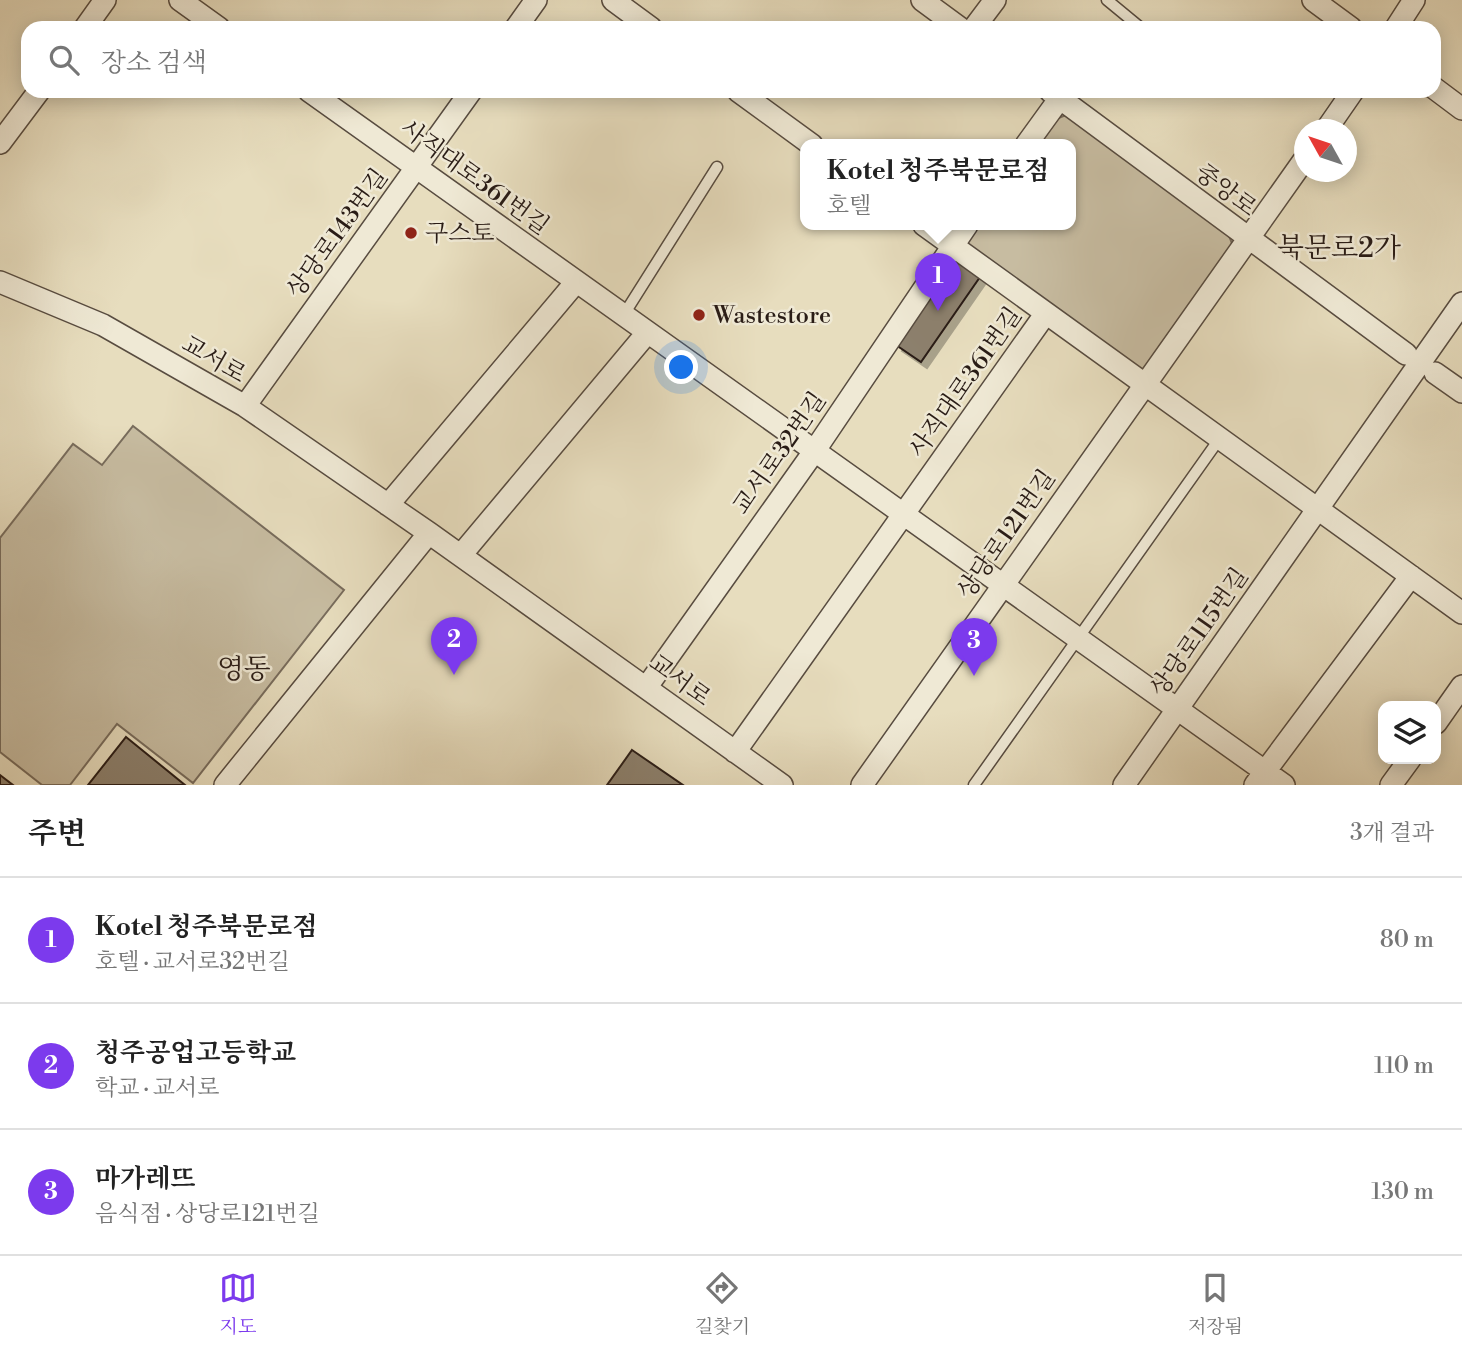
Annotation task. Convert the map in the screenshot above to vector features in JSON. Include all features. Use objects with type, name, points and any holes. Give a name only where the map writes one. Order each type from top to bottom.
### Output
[{"type":"street","points":[[90,21],[106,0]]},
{"type":"street","points":[[180,0],[209,21]]},
{"type":"street","points":[[521,21],[536,0]]},
{"type":"street","points":[[612,0],[641,21]]},
{"type":"street","points":[[922,0],[950,21]]},
{"type":"street","points":[[979,21],[995,0]]},
{"type":"street","points":[[1313,0],[1342,21]]},
{"type":"street","points":[[1400,21],[1413,0]]},
{"type":"street","points":[[1441,93],[1462,109]]},
{"type":"street","points":[[0,144],[33,98]]},
{"type":"street","name":"사직대로361번길","points":[[319,98],[813,453],[1003,583],[1177,710],[1259,778],[1283,785]]},
{"type":"street","name":"상당로143번길","points":[[245,407],[466,98]]},
{"type":"street","points":[[748,98],[804,139]]},
{"type":"street","points":[[1029,139],[1053,98]]},
{"type":"street","name":"중앙로","points":[[1059,98],[1406,354]]},
{"type":"street","points":[[1334,119],[1348,98]]},
{"type":"street","name":"상당로121번길","points":[[862,785],[1294,174]]},
{"type":"street","points":[[930,230],[1462,613]]},
{"type":"street","name":"교서로32번길","points":[[646,688],[813,453],[963,230]]},
{"type":"street","name":"교서로","points":[[0,282],[103,325],[245,407],[461,555],[782,785]]},
{"type":"street","points":[[388,505],[576,282]]},
{"type":"street","name":"상당로115번길","points":[[1124,785],[1462,303]]},
{"type":"street","name":"사직대로361번길","points":[[735,752],[1046,313]]},
{"type":"street","points":[[461,555],[647,333]]},
{"type":"street","points":[[1435,373],[1462,392]]},
{"type":"street","points":[[225,785],[429,533]]},
{"type":"street","points":[[1259,778],[1411,576]]},
{"type":"street","points":[[1441,716],[1462,686]]},
{"type":"street","points":[[1391,785],[1406,764]]},
{"type":"lane","points":[[1107,0],[1132,21]]},
{"type":"lane","points":[[623,316],[717,167]]},
{"type":"lane","points":[[974,785],[1220,438]]},
{"type":"shaded area","points":[[1071,113],[1223,221],[1233,246],[1145,376],[960,244],[970,230],[1076,230],[1076,139],[1038,139],[1051,121]]},
{"type":"shaded area","points":[[133,426],[344,590],[193,783],[117,724],[70,785],[42,785],[0,752],[0,538],[73,444],[102,465]]},
{"type":"building","points":[[956,259],[980,277],[921,362],[896,345]]},
{"type":"building","points":[[126,737],[185,785],[88,785]]},
{"type":"building","points":[[632,750],[683,785],[607,785]]},
{"type":"building","points":[[0,775],[13,785],[0,785]]},
{"type":"place","name":"구스토","points":[[411,233]]},
{"type":"place","name":"Kotel 청주북문로점","points":[[938,311]]},
{"type":"place","name":"Wastestore","points":[[699,315]]},
{"type":"place","name":"청주공업고등학교","points":[[454,675]]},
{"type":"place","name":"마가레뜨","points":[[974,676]]},
{"type":"district","name":"북문로2가","points":[[1339,247]]},
{"type":"district","name":"영동","points":[[244,668]]}]
